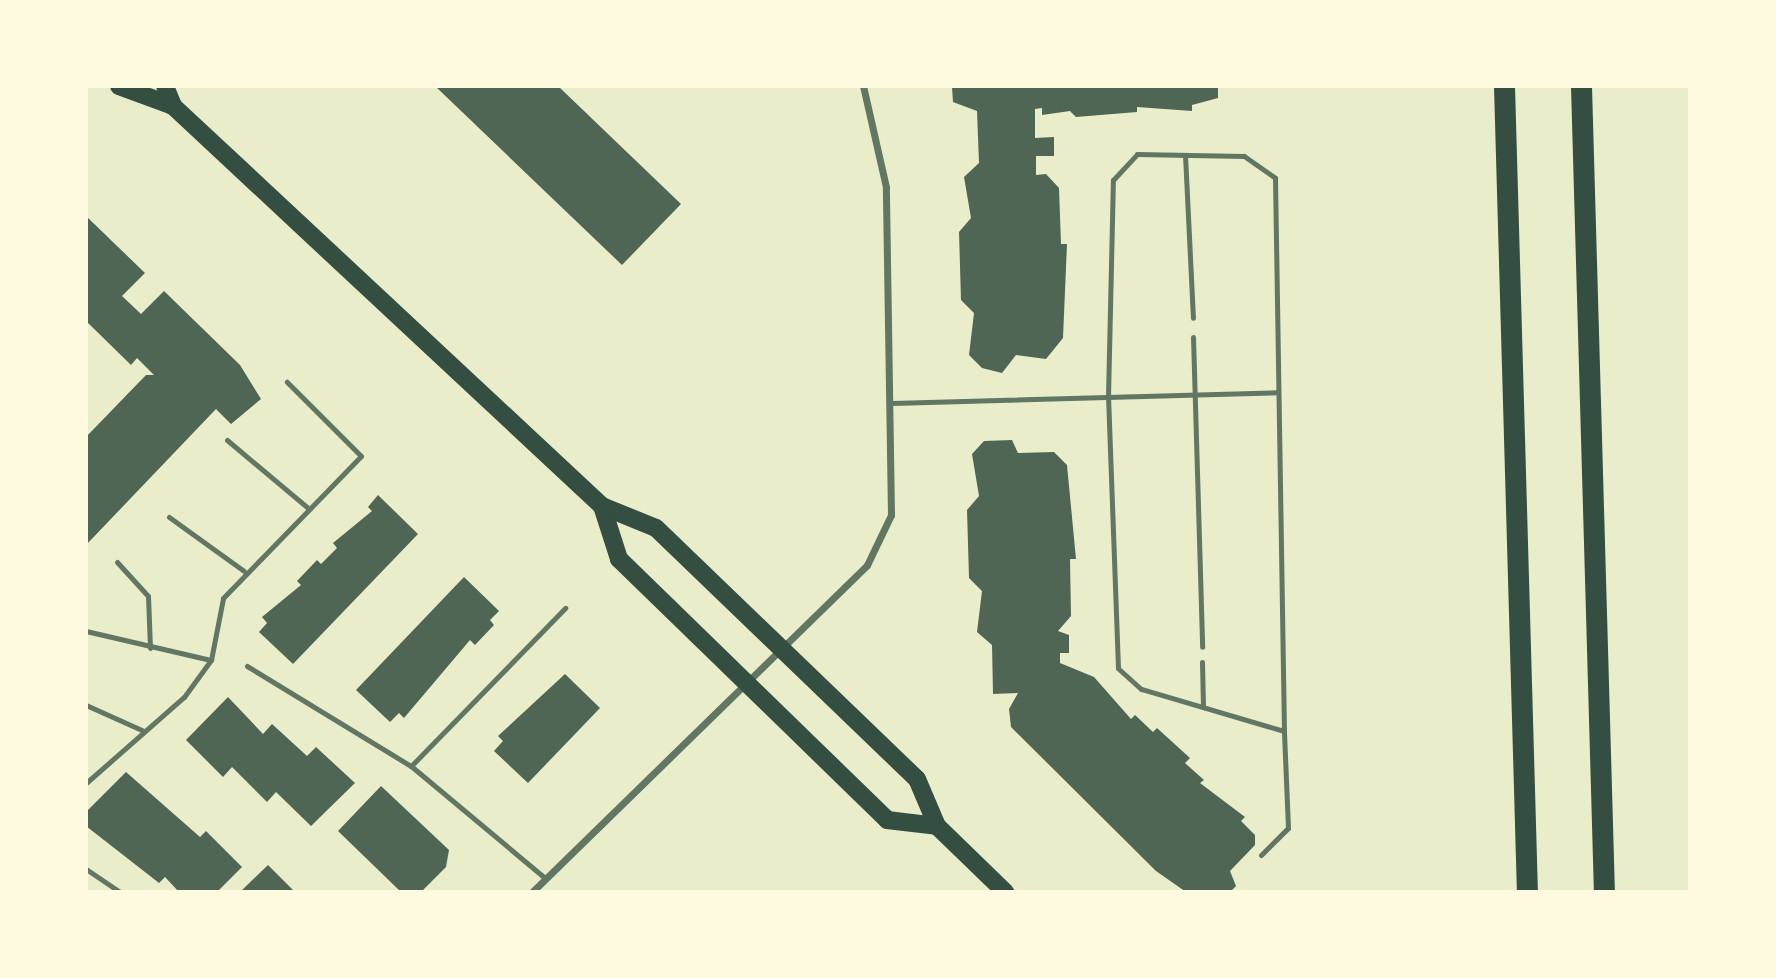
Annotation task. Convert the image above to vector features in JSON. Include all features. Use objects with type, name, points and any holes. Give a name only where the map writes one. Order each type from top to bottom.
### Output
[{"type":"highway","points":[[1504,86],[1527,892]]},
{"type":"highway","points":[[1581,86],[1604,892]]},
{"type":"main road","points":[[119,86],[173,106],[601,506],[656,528],[918,779],[937,826],[1005,892]]},
{"type":"main road","points":[[165,86],[173,106]]},
{"type":"main road","points":[[601,506],[619,559],[887,820],[937,826]]},
{"type":"street","points":[[532,892],[748,685],[867,565],[891,515],[892,403],[886,187],[863,86]]},
{"type":"lane","points":[[1261,855],[1288,828],[1277,392],[1275,178],[1244,156],[1137,154],[1112,180],[1108,397],[1118,668],[1141,689],[1284,731]]},
{"type":"lane","points":[[1185,155],[1193,318]]},
{"type":"lane","points":[[1193,337],[1202,647]]},
{"type":"lane","points":[[86,783],[142,730],[184,697],[211,660],[223,598],[244,572],[360,456],[287,382]]},
{"type":"lane","points":[[892,403],[1277,392]]},
{"type":"lane","points":[[227,440],[308,508]]},
{"type":"lane","points":[[169,517],[244,572]]},
{"type":"lane","points":[[117,562],[148,596],[150,648]]},
{"type":"lane","points":[[411,766],[565,608]]},
{"type":"lane","points":[[86,631],[211,660]]},
{"type":"lane","points":[[1202,662],[1203,707]]},
{"type":"lane","points":[[247,666],[411,766],[545,878]]},
{"type":"lane","points":[[86,705],[142,730]]},
{"type":"lane","points":[[86,869],[120,892]]},
{"type":"building","points":[[435,86],[558,86],[681,204],[622,265]]},
{"type":"building","points":[[1218,86],[1218,98],[1192,105],[1192,111],[1137,107],[1137,112],[1076,117],[1070,111],[1042,115],[1042,108],[1035,109],[1035,138],[1054,137],[1054,156],[1036,156],[1036,175],[1046,174],[1059,188],[1061,244],[1067,244],[1063,338],[1046,359],[1016,355],[1002,373],[982,368],[969,355],[974,313],[961,300],[959,232],[971,218],[964,177],[979,163],[977,111],[953,102],[952,87]]},
{"type":"building","points":[[86,216],[145,273],[122,296],[141,314],[164,291],[240,365],[261,399],[231,424],[216,409],[86,545],[86,437],[146,375],[154,375],[137,358],[131,365],[86,321]]},
{"type":"building","points":[[1012,440],[1018,453],[1054,452],[1067,465],[1076,559],[1070,559],[1071,616],[1058,631],[1069,635],[1069,653],[1060,653],[1060,663],[1094,677],[1131,719],[1135,715],[1153,732],[1157,728],[1190,758],[1185,763],[1204,780],[1200,783],[1245,817],[1241,821],[1255,835],[1255,845],[1230,871],[1236,886],[1230,892],[1186,892],[1156,871],[1011,727],[1009,709],[1018,693],[993,694],[992,645],[977,632],[982,591],[969,578],[967,510],[979,496],[972,454],[984,441]]},
{"type":"building","points":[[378,495],[418,534],[293,664],[259,632],[267,623],[262,617],[301,585],[297,581],[317,560],[321,564],[337,548],[333,543],[372,511],[368,507]]},
{"type":"building","points":[[464,577],[499,611],[490,620],[494,625],[475,645],[470,640],[404,718],[399,713],[390,722],[356,690]]},
{"type":"building","points":[[565,674],[600,708],[528,783],[494,751],[503,741],[498,736]]},
{"type":"building","points":[[228,697],[263,734],[272,724],[307,756],[316,747],[355,783],[311,826],[276,792],[267,802],[232,767],[223,777],[186,740]]},
{"type":"building","points":[[126,772],[200,837],[206,831],[242,867],[217,892],[179,892],[165,877],[159,883],[86,826],[86,812]]},
{"type":"building","points":[[381,786],[449,850],[446,867],[421,892],[401,892],[338,831]]},
{"type":"building","points":[[268,865],[295,892],[240,892]]}]
